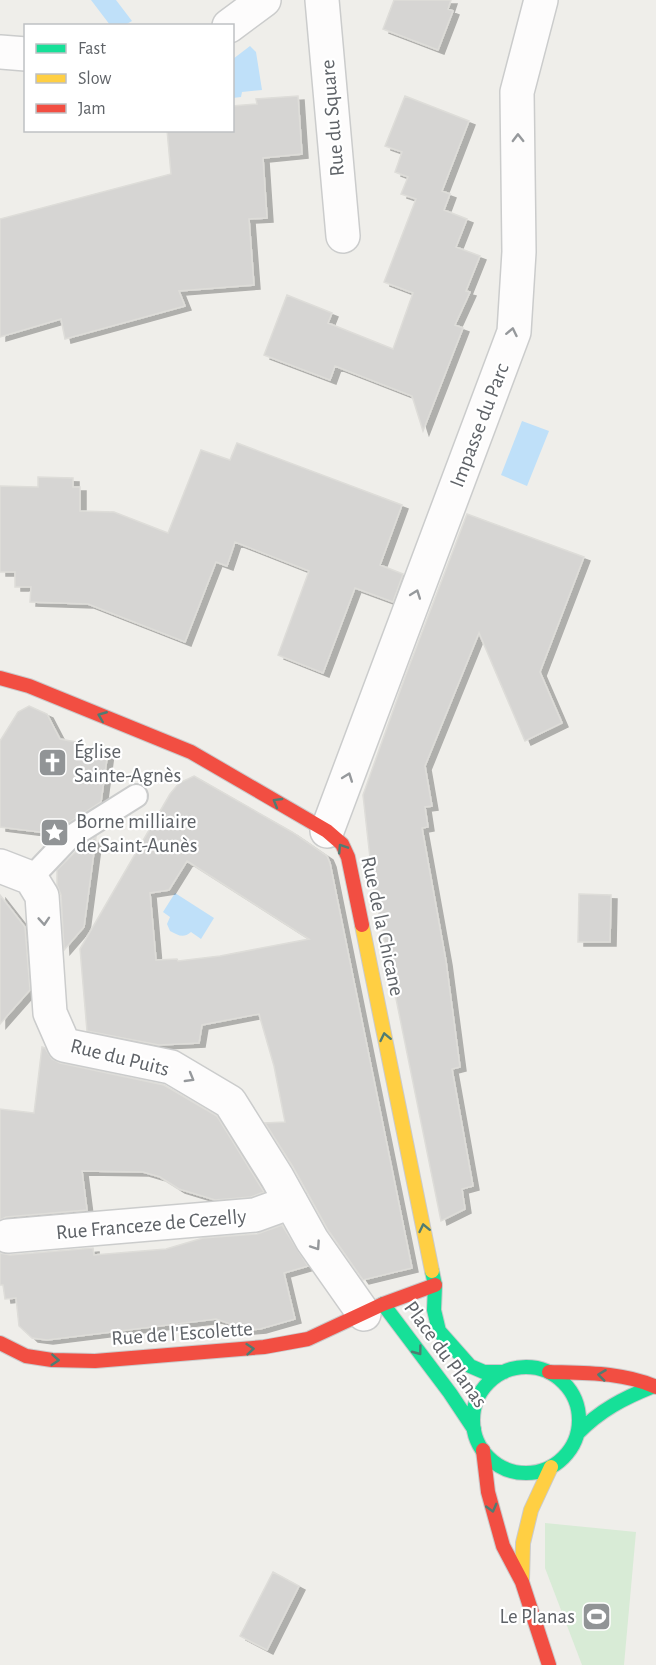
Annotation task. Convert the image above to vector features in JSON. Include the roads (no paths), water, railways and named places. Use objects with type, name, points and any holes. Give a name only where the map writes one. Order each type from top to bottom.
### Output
[{"type":"street","points":[[232,24],[264,0]]},
{"type":"street","name":"Rue du Square","points":[[322,0],[343,236]]},
{"type":"street","name":"Impasse du Parc","points":[[327,831],[514,332],[519,252],[518,92],[541,0]]},
{"type":"street","points":[[0,52],[24,54]]},
{"type":"street","name":"Rue de la Chicane","points":[[0,678],[29,686],[191,752],[327,831],[342,844],[348,857],[435,1285]]},
{"type":"street","points":[[0,866],[31,878]]},
{"type":"street","name":"Rue du Puits","points":[[31,878],[42,896],[50,1013],[64,1045],[171,1067],[230,1102],[312,1240],[374,1309]]},
{"type":"street","name":"Rue Franceze de Cezelly","points":[[8,1236],[255,1215],[291,1202]]},
{"type":"street","name":"Place du Planas","points":[[474,1429],[450,1393],[374,1309],[435,1285],[434,1310],[439,1331],[470,1366],[484,1372],[504,1372]]},
{"type":"street","name":"Rue de l'Escolette","points":[[0,1343],[27,1356],[52,1360],[95,1360],[209,1352],[264,1347],[308,1339],[374,1309]]},
{"type":"street","points":[[527,1367],[549,1372],[601,1374],[643,1381],[655,1386],[614,1401],[596,1414],[577,1434],[567,1453],[551,1467],[539,1471],[513,1471],[501,1467],[483,1450],[474,1429],[473,1418],[479,1396],[494,1378],[514,1368],[527,1367]]},
{"type":"street","points":[[549,1372],[559,1379],[574,1398],[579,1422],[577,1434]]},
{"type":"street","points":[[483,1450],[488,1492],[503,1546],[522,1582],[549,1665]]},
{"type":"street","points":[[522,1582],[523,1543],[531,1510],[551,1467]]},
{"type":"lane","points":[[31,878],[69,838],[136,796]]},
{"type":"water","points":[[91,0],[116,0],[132,21],[127,24],[109,24]]},
{"type":"water","points":[[250,46],[256,52],[262,90],[242,92],[241,97],[234,98],[234,58]]},
{"type":"water","points":[[522,421],[549,431],[527,486],[501,475]]},
{"type":"water","points":[[175,893],[214,918],[201,939],[191,932],[183,936],[170,931],[167,924],[170,917],[163,912]]},
{"type":"place","name":"Église Sainte-Agnès","points":[[53,763]]},
{"type":"place","name":"Borne milliaire de Saint-Aunès","points":[[55,833]]},
{"type":"place","name":"Le Planas","points":[[596,1616]]}]
